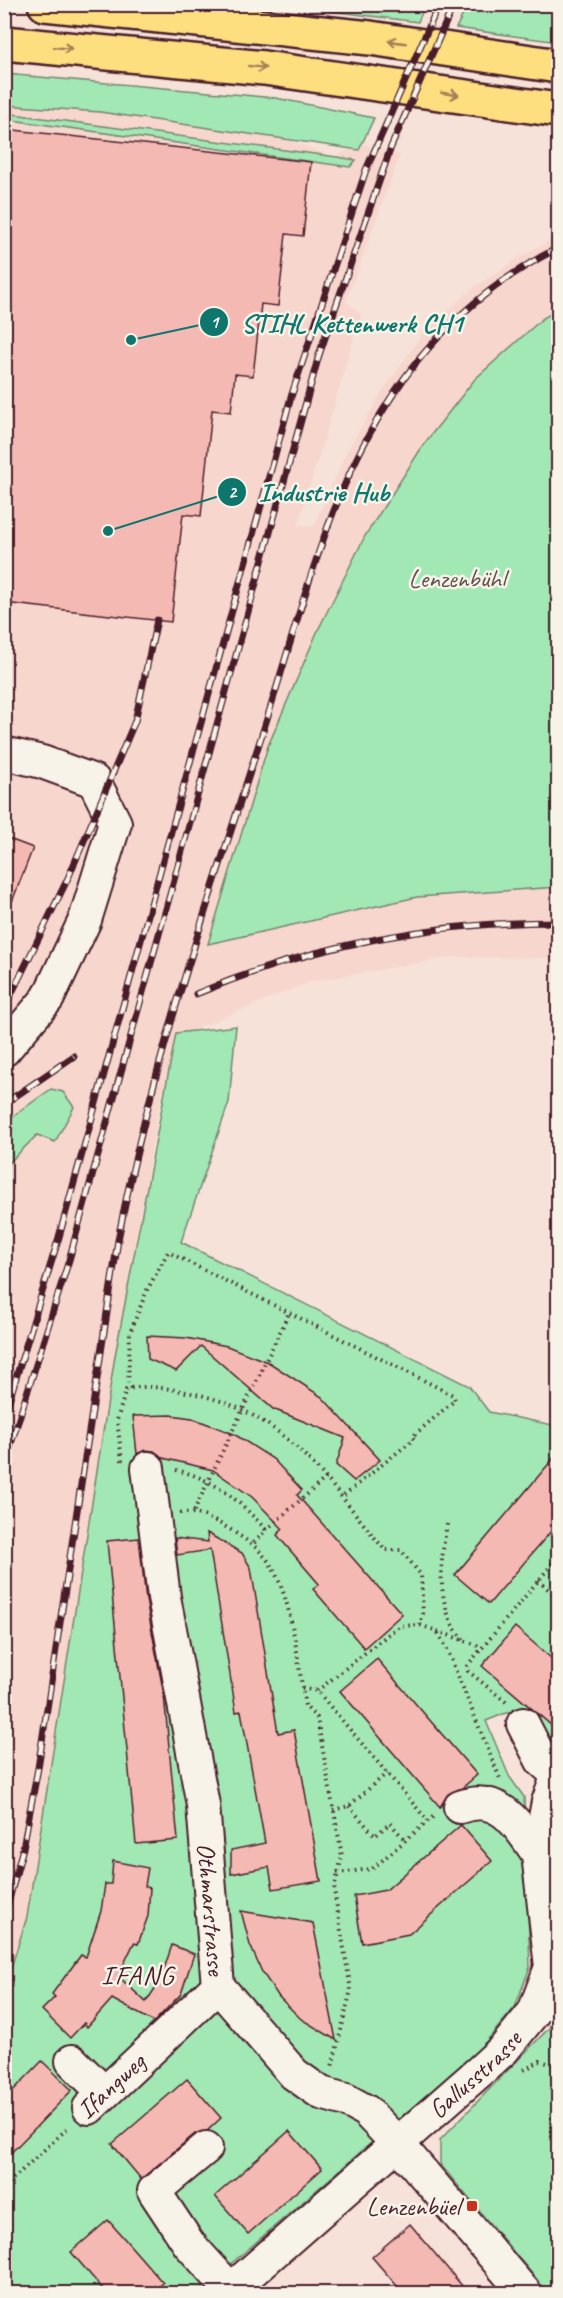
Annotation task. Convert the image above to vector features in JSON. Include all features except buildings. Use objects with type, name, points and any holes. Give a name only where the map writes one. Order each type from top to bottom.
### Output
[{"type":"highway","points":[[45,4],[359,37],[558,66]]},
{"type":"highway","points":[[4,43],[264,68],[558,110]]},
{"type":"street","points":[[4,753],[42,762],[93,781],[115,822],[85,921],[48,998],[4,1050]]},
{"type":"street","name":"Othmarstrasse","points":[[148,1468],[156,1517],[164,1596],[203,1805],[218,1986],[294,2074],[321,2093],[346,2100],[366,2111],[398,2144],[526,2294]]},
{"type":"street","points":[[524,1724],[542,1761],[558,1775]]},
{"type":"street","name":"Gallusstrasse","points":[[228,2291],[504,2049],[534,2012],[550,1967],[538,1854],[548,1802],[558,1775]]},
{"type":"street","points":[[460,1807],[472,1803],[484,1803],[503,1810],[517,1824],[538,1854]]},
{"type":"street","name":"Ifangweg","points":[[96,2101],[218,1986]]},
{"type":"street","points":[[72,2061],[96,2101]]},
{"type":"street","points":[[206,2148],[154,2191],[189,2244],[228,2291]]},
{"type":"path","points":[[130,1388],[128,1385],[130,1333],[147,1290],[168,1252],[453,1395],[455,1400],[412,1437],[414,1439],[342,1497]]},
{"type":"path","points":[[194,1511],[289,1313]]},
{"type":"path","points":[[266,1530],[236,1498],[209,1481],[170,1468],[123,1468],[117,1420],[126,1390],[130,1388],[170,1389],[207,1395],[244,1409],[295,1444],[385,1550],[401,1550],[421,1575],[423,1614],[420,1625]]},
{"type":"path","points":[[252,1544],[326,1478]]},
{"type":"path","points":[[156,1517],[194,1511],[214,1519],[252,1544],[265,1557],[284,1590],[305,1706],[317,1718],[342,1856],[334,1890],[351,1990],[331,2072],[346,2100]]},
{"type":"path","points":[[447,1524],[440,1571],[442,1592],[451,1624],[465,1642]]},
{"type":"path","points":[[524,1724],[518,1711],[468,1671],[467,1666],[558,1557]]},
{"type":"path","points":[[538,1580],[558,1598]]},
{"type":"path","points":[[317,1691],[399,1626],[420,1625],[482,1648]]},
{"type":"path","points":[[438,1633],[447,1649],[502,1784]]},
{"type":"path","points":[[302,1688],[317,1691],[428,1821]]},
{"type":"path","points":[[333,1810],[349,1806],[387,1773]]},
{"type":"path","points":[[349,1806],[375,1836],[390,1823],[405,1840]]},
{"type":"path","name":"Ifangweg","points":[[4,2187],[96,2101]]},
{"type":"shaded area","points":[[422,5],[470,5],[463,17],[419,9]]},
{"type":"shaded area","points":[[5,102],[244,126],[337,157],[359,143],[400,155],[346,301],[361,314],[298,525],[314,526],[346,453],[382,392],[425,331],[476,286],[530,251],[558,237],[558,311],[475,379],[424,444],[365,536],[318,630],[268,746],[208,944],[417,897],[558,887],[558,958],[451,957],[309,982],[180,1035],[160,1102],[115,1356],[27,1917],[5,1987]]},
{"type":"green space","points":[[283,5],[425,5],[418,22]]},
{"type":"green space","points":[[468,5],[558,5],[558,42],[456,28]]},
{"type":"green space","points":[[5,74],[276,98],[374,118],[359,150],[100,112],[5,105]]},
{"type":"green space","points":[[5,113],[356,160],[350,167],[5,119]]},
{"type":"green space","name":"Lenzenbühl","points":[[558,310],[558,887],[417,897],[208,944],[268,746],[318,630],[365,536],[424,444],[475,379],[543,318]]},
{"type":"green space","points":[[236,1026],[229,1102],[181,1242],[469,1386],[489,1412],[558,1426],[558,1743],[517,1711],[486,1721],[509,1776],[524,1797],[530,1967],[515,2007],[479,2050],[197,2293],[5,2294],[5,1987],[27,1917],[115,1356],[176,1033]]},
{"type":"green space","points":[[51,1089],[63,1092],[74,1107],[55,1142],[37,1135],[5,1167],[5,1122]]},
{"type":"green space","points":[[558,2006],[558,2293],[549,2294],[440,2164],[440,2140],[549,2028]]},
{"type":"railway","points":[[4,1417],[59,1237],[291,397],[366,170],[439,4]]},
{"type":"railway","points":[[4,1466],[69,1260],[319,355],[391,147],[454,4]]},
{"type":"railway","points":[[4,1918],[23,1848],[38,1768],[118,1240],[132,1175],[147,1110],[183,982],[315,562],[365,441],[403,380],[441,335],[484,295],[532,262],[558,248]]},
{"type":"railway","points":[[4,1009],[69,876],[135,721],[157,620]]},
{"type":"railway","points":[[196,994],[284,962],[374,940],[465,926],[558,922]]},
{"type":"railway","points":[[4,1104],[74,1056]]},
{"type":"place","name":"STIHL Kettenwerk CH1","points":[[131,340]]},
{"type":"place","name":"Industrie Hub","points":[[108,531]]},
{"type":"place","name":"Lenzenbüel","points":[[472,2206]]},
{"type":"district","name":"IFANG","points":[[138,1975]]}]
